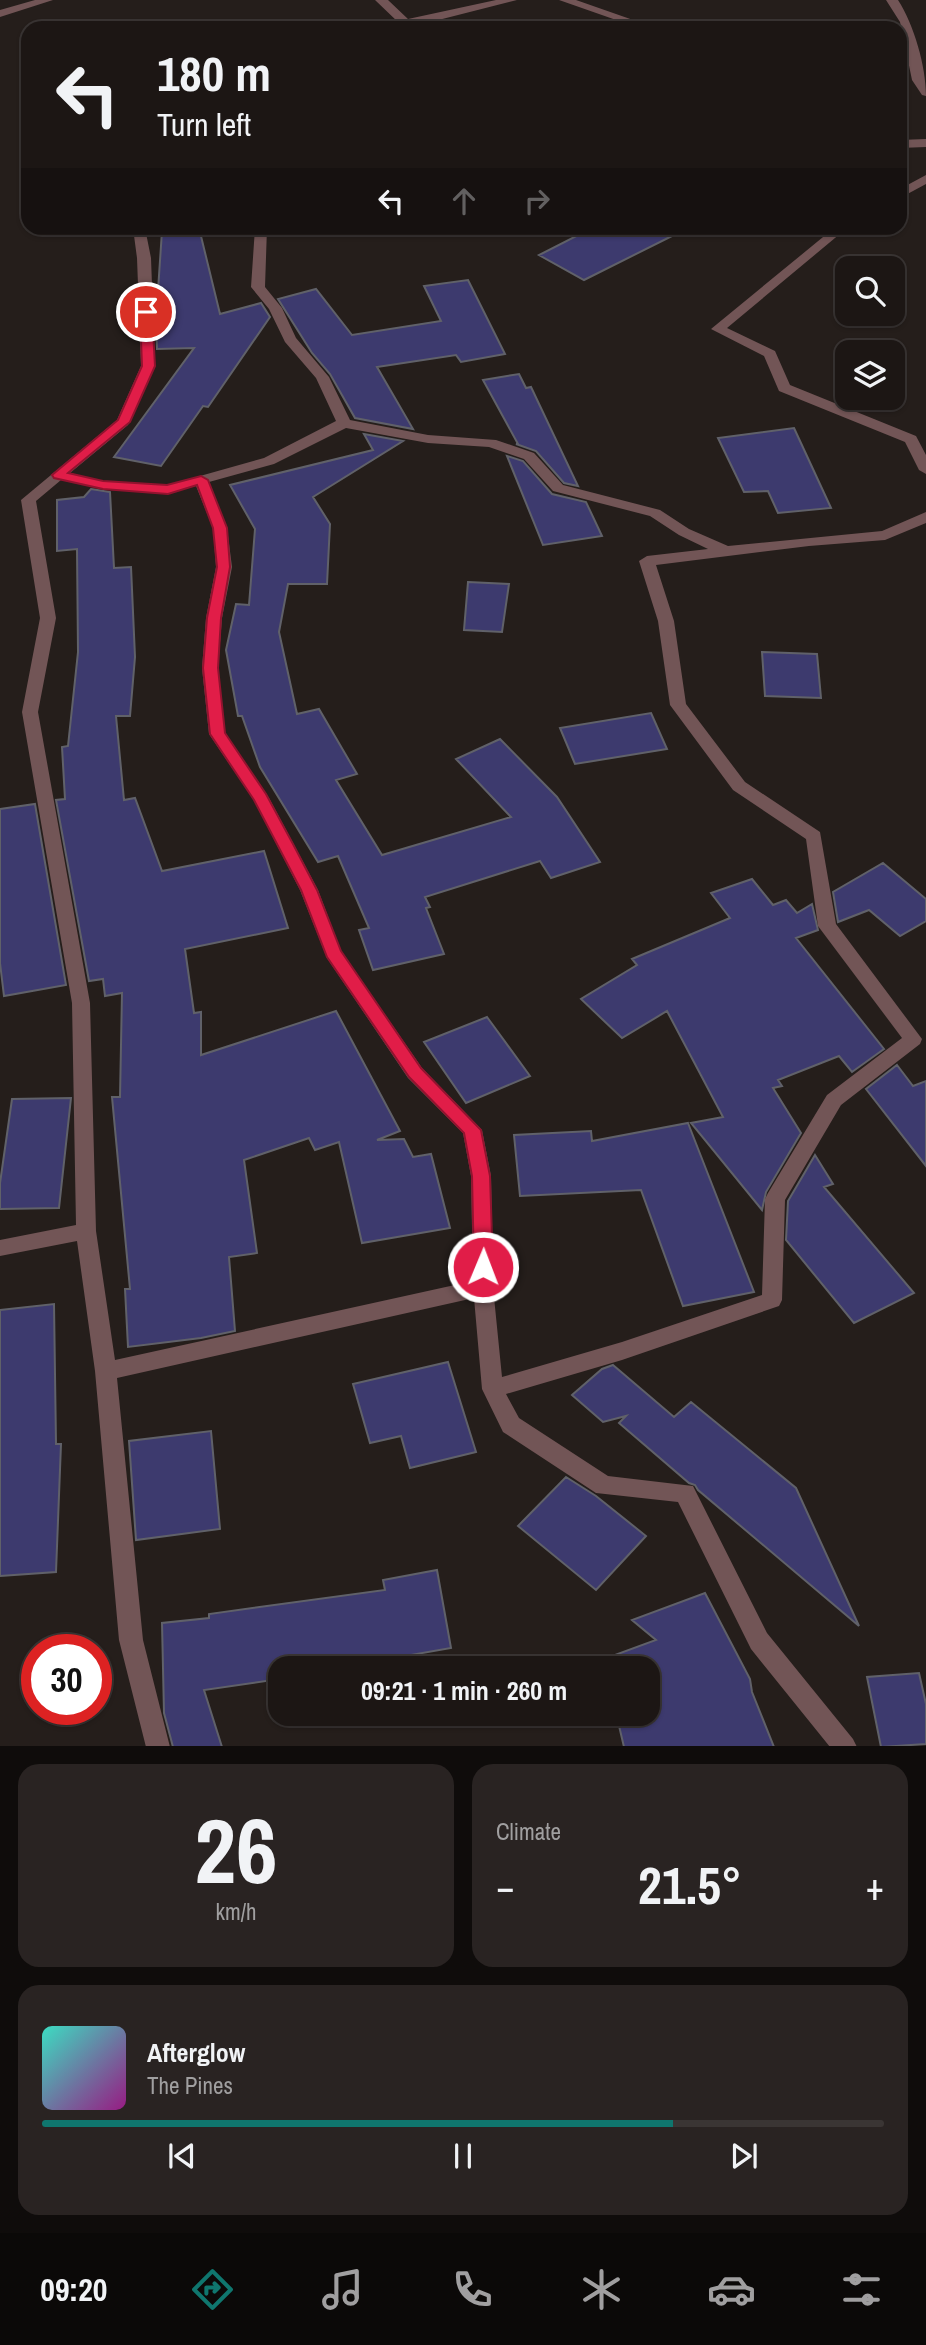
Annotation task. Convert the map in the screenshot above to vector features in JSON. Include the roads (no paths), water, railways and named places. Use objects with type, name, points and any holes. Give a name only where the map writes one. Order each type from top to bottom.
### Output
[{"type":"street","points":[[0,14],[47,0]]},
{"type":"street","points":[[381,0],[399,21]]},
{"type":"street","points":[[424,21],[511,0]]},
{"type":"street","points":[[565,0],[629,21]]},
{"type":"street","points":[[892,0],[905,21]]},
{"type":"street","points":[[907,30],[913,79],[926,92]]},
{"type":"street","points":[[907,144],[926,143]]},
{"type":"street","points":[[907,190],[926,179]]},
{"type":"street","points":[[140,235],[144,258],[148,366],[123,422],[28,500],[48,618],[30,712],[81,1003],[86,1231],[106,1371],[131,1640],[158,1746]]},
{"type":"street","points":[[261,235],[258,287],[275,308],[290,339],[321,377],[344,423]]},
{"type":"street","points":[[832,235],[718,329],[769,354],[784,388],[911,439],[926,470]]},
{"type":"street","points":[[58,475],[103,485],[168,489],[269,461],[344,423],[428,439],[491,443],[529,456],[558,488],[655,513],[684,532],[726,551]]},
{"type":"street","points":[[201,480],[220,528],[223,567],[214,618],[210,668],[217,734],[261,798],[309,890],[333,953],[415,1073],[472,1130],[481,1176],[483,1287],[493,1389],[511,1425],[604,1486],[685,1493],[759,1641],[845,1746]]},
{"type":"street","points":[[493,1389],[622,1351],[772,1300],[775,1199],[834,1100],[913,1039],[827,926],[814,836],[739,786],[678,705],[666,621],[648,561],[885,535],[926,517]]},
{"type":"street","points":[[0,1248],[86,1231]]},
{"type":"street","points":[[106,1371],[483,1287]]}]
